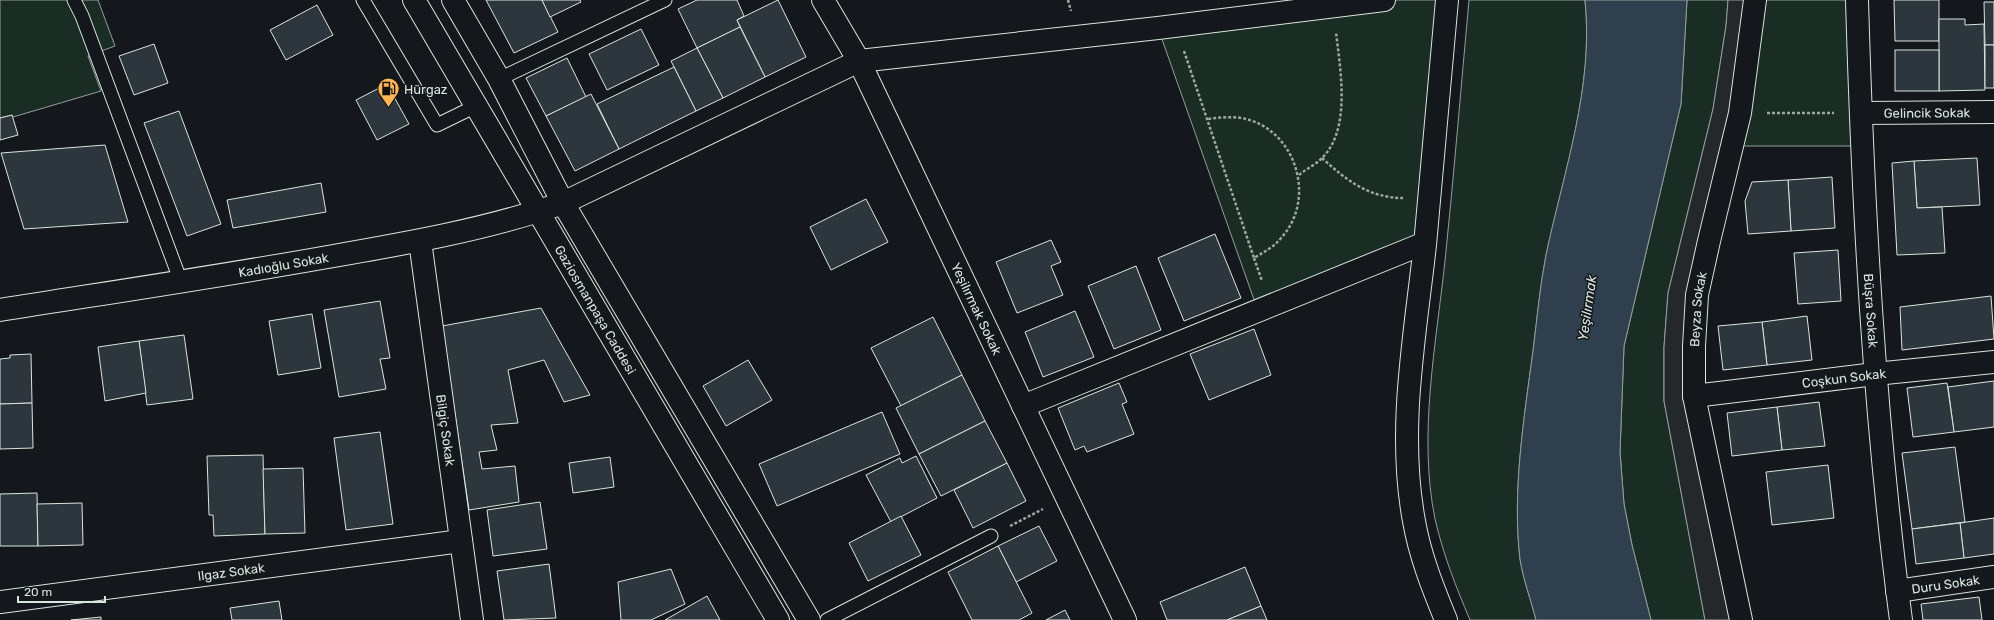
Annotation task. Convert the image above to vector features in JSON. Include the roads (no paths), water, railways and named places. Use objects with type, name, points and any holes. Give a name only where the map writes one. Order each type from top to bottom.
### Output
[{"type":"street","name":"Gaziosmanpaşa Caddesi","points":[[414,0],[778,620]]},
{"type":"street","name":"Gaziosmanpaşa Caddesi","points":[[453,0],[499,79],[563,203],[809,620]]},
{"type":"street","name":"Yeşilırmak Sokak","points":[[823,0],[859,61],[1125,620]]},
{"type":"street","name":"Kadıoğlu Sokak","points":[[0,310],[181,282],[420,241],[538,212],[563,203],[859,61],[1176,26],[1384,0]]},
{"type":"street","points":[[1446,620],[1425,569],[1414,522],[1409,482],[1407,409],[1430,194],[1447,0]]},
{"type":"street","name":"Beyza Sokak","points":[[1741,620],[1694,396],[1694,346],[1698,295],[1709,241],[1740,113],[1755,0]]},
{"type":"street","name":"Büşra Sokak","points":[[1857,0],[1861,113],[1875,374],[1901,620]]},
{"type":"street","name":"Gelincik Sokak","points":[[1861,113],[1994,112]]},
{"type":"street","name":"Bilgiç Sokak","points":[[420,241],[472,620]]},
{"type":"street","points":[[1023,406],[1425,243]]},
{"type":"street","name":"Coşkun Sokak","points":[[1694,396],[1875,374],[1994,362]]},
{"type":"street","name":"Ilgaz Sokak","points":[[0,602],[461,541]]},
{"type":"street","name":"Duru Sokak","points":[[1897,591],[1994,577]]},
{"type":"lane","points":[[74,0],[82,16],[181,282]]},
{"type":"lane","points":[[363,0],[437,125],[476,106]]},
{"type":"lane","points":[[499,79],[665,0]]},
{"type":"lane","points":[[828,620],[991,536]]},
{"type":"water","name":"Yeşilırmak","points":[[1585,0],[1687,0],[1681,104],[1624,346],[1620,452],[1624,504],[1632,545],[1651,620],[1536,620],[1520,559],[1517,508],[1523,429],[1540,291],[1546,255],[1569,160],[1581,97],[1587,32]]},
{"type":"place","name":"Hürgaz","points":[[388,108]]}]
